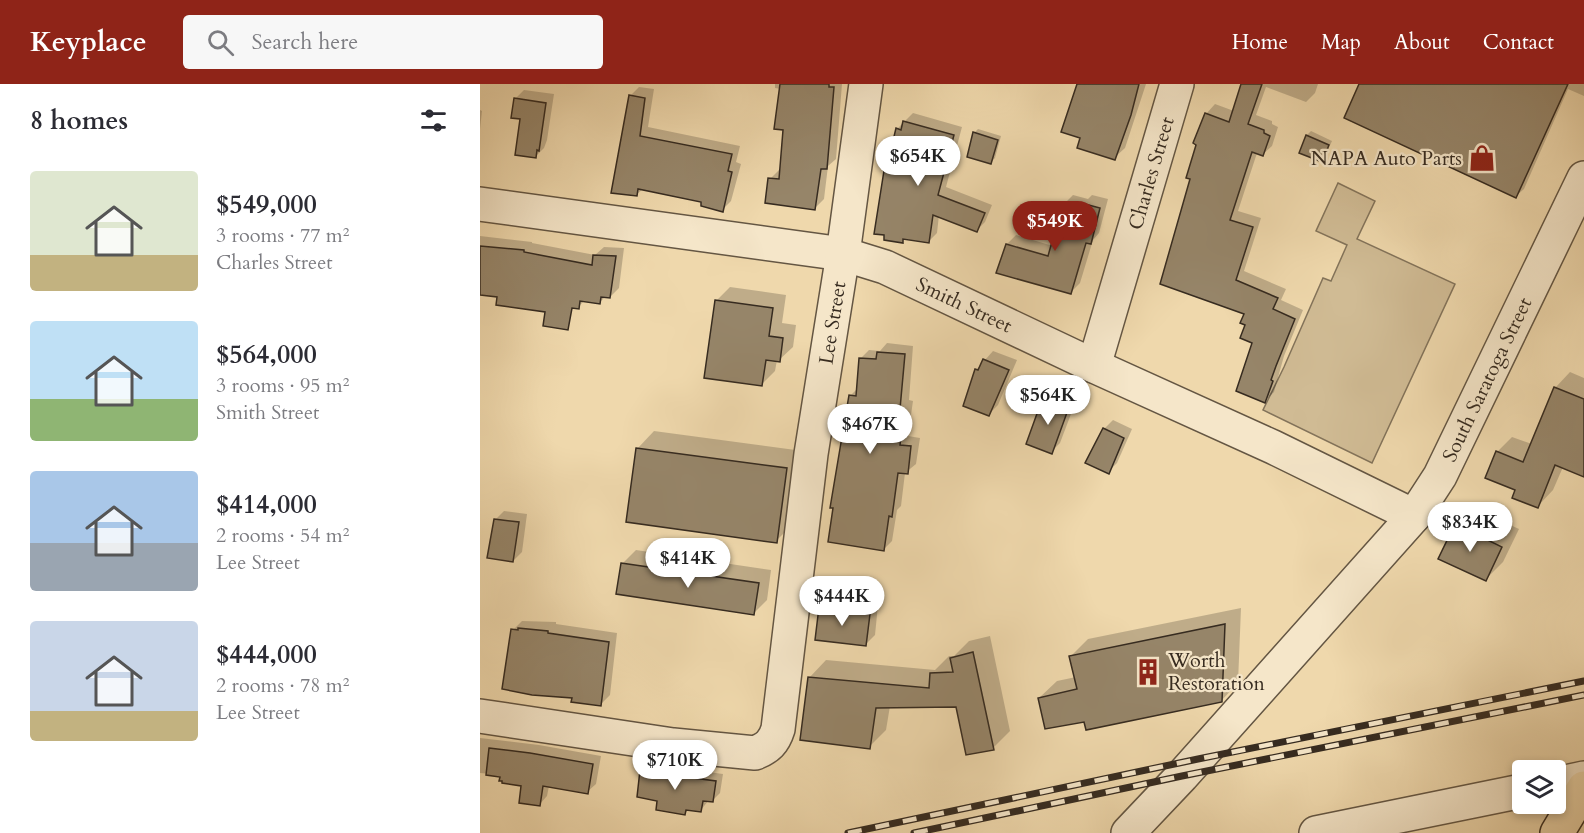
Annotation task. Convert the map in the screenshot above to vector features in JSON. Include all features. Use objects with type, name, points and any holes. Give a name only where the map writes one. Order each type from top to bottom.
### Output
[{"type":"main road","points":[[1557,833],[1584,788]]},
{"type":"street","name":"Lee Street","points":[[480,716],[673,745],[755,753],[765,749],[774,740],[778,729],[811,454],[843,254],[866,84]]},
{"type":"street","name":"Charles Street","points":[[1094,366],[1177,84]]},
{"type":"street","name":"South Saratoga Street","points":[[1128,833],[1198,759],[1414,516],[1440,476],[1584,178]]},
{"type":"street","name":"Smith Street","points":[[480,204],[843,254],[885,267],[1094,366],[1273,447],[1414,516]]},
{"type":"street","points":[[1566,782],[1584,778]]},
{"type":"street","points":[[1316,833],[1512,793]]},
{"type":"shaded area","points":[[1338,183],[1375,201],[1357,239],[1455,284],[1372,463],[1263,410],[1323,278],[1331,281],[1347,245],[1316,231]]},
{"type":"building","points":[[780,84],[829,84],[829,87],[834,87],[827,169],[821,169],[815,210],[765,203],[768,178],[779,179],[783,130],[774,129]]},
{"type":"building","points":[[1077,84],[1139,84],[1115,160],[1077,148],[1080,138],[1061,132]]},
{"type":"building","points":[[1241,84],[1262,84],[1248,124],[1264,130],[1264,133],[1270,136],[1263,156],[1252,152],[1230,220],[1253,227],[1236,280],[1278,298],[1273,309],[1295,319],[1271,380],[1273,381],[1265,403],[1236,391],[1252,343],[1240,338],[1245,325],[1240,323],[1244,314],[1160,284],[1190,179],[1186,178],[1196,145],[1193,143],[1205,113],[1229,122]]},
{"type":"building","name":"NAPA Auto Parts","points":[[1359,84],[1568,84],[1516,198],[1344,118]]},
{"type":"building","points":[[629,95],[645,98],[640,136],[732,154],[728,171],[732,172],[723,212],[701,206],[701,202],[638,189],[637,196],[611,193]]},
{"type":"building","points":[[514,98],[546,103],[536,158],[515,155],[520,119],[511,118]]},
{"type":"building","points":[[903,121],[954,135],[938,195],[985,213],[977,232],[933,215],[929,243],[903,239],[903,243],[884,240],[884,235],[874,234],[886,158],[889,158],[896,128],[901,130]]},
{"type":"building","points":[[973,132],[998,140],[991,164],[967,157]]},
{"type":"building","points":[[1306,135],[1329,145],[1322,162],[1299,153]]},
{"type":"building","points":[[1063,203],[1080,207],[1081,203],[1100,208],[1091,244],[1086,243],[1071,294],[996,273],[1006,244],[1048,256]]},
{"type":"building","points":[[480,246],[524,250],[524,252],[592,265],[593,255],[616,256],[610,298],[601,297],[600,304],[580,301],[579,309],[572,308],[568,330],[543,326],[545,312],[496,305],[497,297],[480,295]]},
{"type":"building","points":[[715,300],[773,308],[769,336],[783,338],[780,362],[766,360],[762,386],[704,378]]},
{"type":"building","points":[[877,352],[905,354],[900,409],[904,410],[900,445],[911,446],[908,474],[898,473],[892,517],[889,516],[884,551],[828,542],[833,508],[830,508],[849,395],[856,396],[859,358],[876,359]]},
{"type":"building","points":[[983,359],[1009,370],[989,416],[963,406],[975,369],[978,370]]},
{"type":"building","points":[[1554,387],[1584,399],[1584,477],[1555,465],[1538,508],[1512,498],[1515,490],[1485,478],[1496,451],[1523,462]]},
{"type":"building","points":[[1043,397],[1069,407],[1052,454],[1026,444]]},
{"type":"building","points":[[1103,428],[1124,438],[1109,474],[1085,463]]},
{"type":"building","points":[[636,448],[787,468],[777,543],[626,522]]},
{"type":"building","points":[[494,519],[519,522],[513,562],[487,558]]},
{"type":"building","points":[[1455,524],[1502,547],[1486,581],[1438,559]]},
{"type":"building","points":[[621,563],[759,583],[754,615],[616,594]]},
{"type":"building","points":[[819,607],[870,614],[866,646],[815,640]]},
{"type":"building","name":"Worth Restoration","points":[[1225,624],[1222,702],[1086,730],[1084,722],[1045,729],[1038,698],[1077,689],[1069,656]]},
{"type":"building","points":[[518,628],[609,642],[601,706],[571,702],[572,698],[532,695],[502,689],[511,629],[518,630]]},
{"type":"building","points":[[973,652],[994,750],[966,755],[956,707],[876,708],[870,749],[800,740],[808,677],[929,688],[930,673],[953,672],[950,658]]},
{"type":"building","points":[[489,748],[593,764],[588,794],[543,786],[540,806],[519,803],[521,786],[502,783],[499,781],[500,777],[486,775]]},
{"type":"building","points":[[666,768],[687,771],[686,777],[716,781],[713,802],[703,801],[701,812],[686,810],[685,815],[656,810],[657,801],[637,797],[640,770],[665,774]]},
{"type":"railway","points":[[848,833],[1584,681]]},
{"type":"railway","points":[[914,833],[1584,695]]},
{"type":"place","name":"NAPA Auto Parts","points":[[1482,158]]},
{"type":"place","name":"Worth Restoration","points":[[1148,672]]}]
